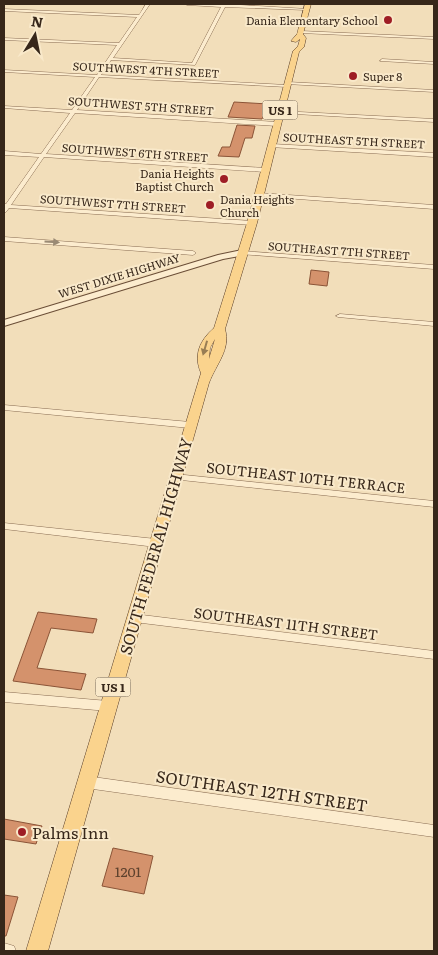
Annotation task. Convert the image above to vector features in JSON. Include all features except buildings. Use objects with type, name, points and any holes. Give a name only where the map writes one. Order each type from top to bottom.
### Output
[{"type":"main road","name":"SOUTH FEDERAL HIGHWAY","points":[[37,951],[206,371],[217,359],[223,339],[219,329],[252,223],[296,51],[301,47],[303,38],[300,33],[307,6]]},
{"type":"main road","name":"WEST DIXIE HIGHWAY","points":[[4,323],[221,257],[242,253]]},
{"type":"street","points":[[5,207],[148,4]]},
{"type":"street","points":[[188,4],[307,6]]},
{"type":"street","points":[[108,59],[193,64],[224,5]]},
{"type":"street","points":[[4,10],[139,16]]},
{"type":"street","points":[[300,33],[434,38]]},
{"type":"street","points":[[4,39],[119,44]]},
{"type":"street","points":[[382,60],[434,63]]},
{"type":"street","name":"SOUTHWEST 4TH STREET","points":[[4,71],[434,91]]},
{"type":"street","name":"SOUTHWEST 5TH STREET","points":[[4,107],[277,124]]},
{"type":"street","points":[[280,112],[434,121]]},
{"type":"street","name":"SOUTHEAST 5TH STREET","points":[[272,146],[434,155]]},
{"type":"street","name":"SOUTHWEST 6TH STREET","points":[[4,153],[265,170]]},
{"type":"street","points":[[259,194],[434,207]]},
{"type":"street","name":"SOUTHWEST 7TH STREET","points":[[5,207],[252,223]]},
{"type":"street","points":[[4,239],[192,253]]},
{"type":"street","name":"SOUTHEAST 7TH STREET","points":[[242,253],[434,267]]},
{"type":"street","points":[[340,316],[434,324]]},
{"type":"street","points":[[4,407],[190,425]]},
{"type":"street","name":"SOUTHEAST 10TH TERRACE","points":[[175,477],[434,504]]},
{"type":"street","points":[[4,526],[156,543]]},
{"type":"street","name":"SOUTHEAST 11TH STREET","points":[[134,618],[434,655]]},
{"type":"street","points":[[4,697],[108,706]]},
{"type":"street","name":"SOUTHEAST 12TH STREET","points":[[86,782],[434,831]]},
{"type":"street","points":[[4,950],[9,951]]},
{"type":"place","name":"Dania Elementary School","points":[[388,20]]},
{"type":"place","name":"Super 8","points":[[353,76]]},
{"type":"place","name":"Dania Heights Baptist Church","points":[[224,179]]},
{"type":"place","name":"Dania Heights Church","points":[[210,205]]},
{"type":"place","name":"Palms Inn","points":[[22,832]]}]
